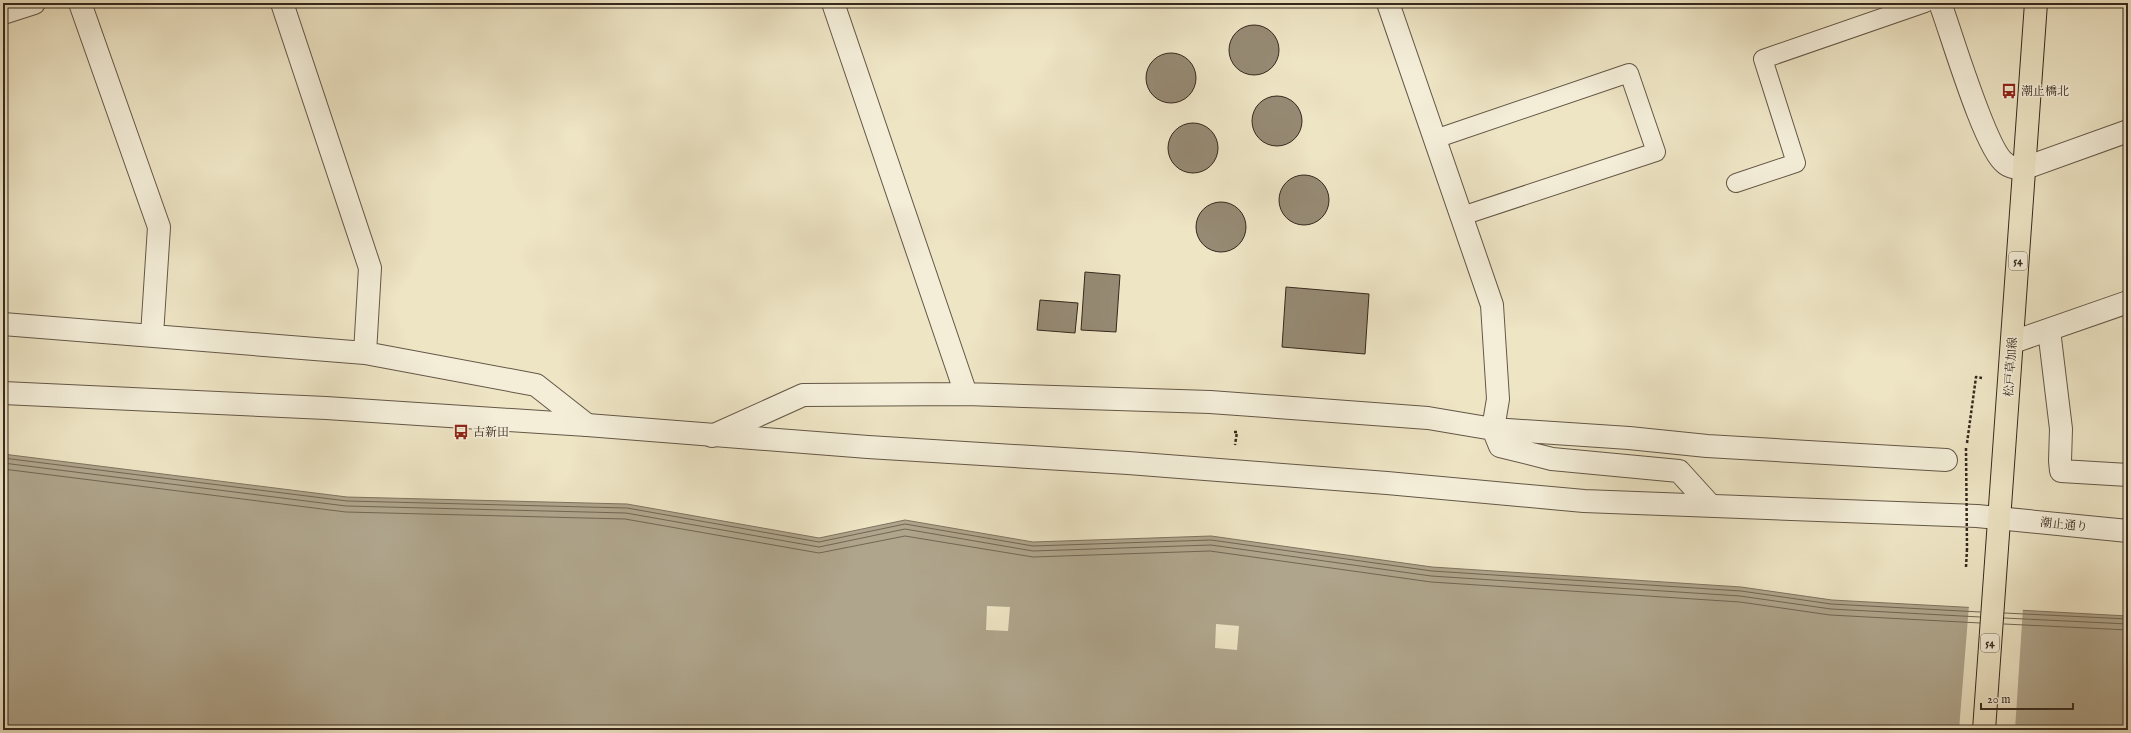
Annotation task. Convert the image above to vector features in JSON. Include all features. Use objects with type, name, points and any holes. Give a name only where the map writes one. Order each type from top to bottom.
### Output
[{"type":"main road","name":"松戸草加線","points":[[1984,730],[2013,342],[2036,3]]},
{"type":"street","points":[[3,13],[34,3]]},
{"type":"street","points":[[80,3],[159,227],[152,335]]},
{"type":"street","points":[[282,3],[370,268],[365,353]]},
{"type":"street","points":[[833,3],[966,394]]},
{"type":"street","points":[[1388,3],[1492,305],[1498,399],[1493,429],[1500,446],[1552,459],[1679,471],[1709,504]]},
{"type":"street","points":[[1940,3],[1989,141],[2004,163],[2016,168],[2025,168],[2128,131]]},
{"type":"street","points":[[2013,342],[2128,302]]},
{"type":"street","points":[[3,324],[365,353],[536,385],[587,425]]},
{"type":"street","points":[[2049,330],[2062,429],[2060,461],[2061,471],[2128,475]]},
{"type":"street","name":"潮止通り","points":[[3,393],[326,408],[587,425],[712,436],[1128,463],[1387,483],[1584,501],[1709,504],[1999,518],[2128,531]]},
{"type":"street","points":[[712,436],[802,395],[966,394],[1210,402],[1428,418],[1493,429],[1629,438],[1707,446],[1946,460]]},
{"type":"lane","points":[[1736,183],[1796,162],[1763,59],[1925,3]]},
{"type":"lane","points":[[1435,139],[1628,73],[1656,152],[1462,216]]},
{"type":"path","points":[[1967,549],[1966,448],[1976,377]]},
{"type":"water","points":[[3,454],[347,497],[627,504],[819,538],[905,520],[1033,542],[1211,536],[1432,567],[1741,587],[1832,600],[2128,616],[2128,730],[3,730]]},
{"type":"pier","points":[[1969,605],[2023,608],[2015,730],[1959,730]]},
{"type":"pier","points":[[987,606],[1010,607],[1008,631],[986,630]]},
{"type":"pier","points":[[1216,624],[1239,626],[1237,650],[1215,648]]},
{"type":"building","points":[[1249,25],[1259,25],[1272,32],[1279,45],[1279,55],[1272,68],[1259,75],[1249,75],[1240,71],[1233,64],[1229,55],[1229,45],[1233,36],[1240,29]]},
{"type":"building","points":[[1166,53],[1176,53],[1189,60],[1196,73],[1196,83],[1189,96],[1176,103],[1166,103],[1157,99],[1150,92],[1146,83],[1146,73],[1150,64],[1157,57]]},
{"type":"building","points":[[1272,96],[1282,96],[1295,103],[1302,116],[1302,126],[1295,139],[1282,146],[1272,146],[1263,142],[1256,135],[1252,126],[1252,116],[1256,107],[1263,100]]},
{"type":"building","points":[[1188,123],[1198,123],[1211,130],[1218,143],[1218,153],[1211,166],[1198,173],[1188,173],[1179,169],[1172,162],[1168,153],[1168,143],[1172,134],[1179,127]]},
{"type":"building","points":[[1299,175],[1309,175],[1322,182],[1329,195],[1329,205],[1322,218],[1309,225],[1299,225],[1290,221],[1283,214],[1279,205],[1279,195],[1283,186],[1290,179]]},
{"type":"building","points":[[1216,202],[1226,202],[1239,209],[1246,222],[1246,232],[1239,245],[1226,252],[1216,252],[1207,248],[1200,241],[1196,232],[1196,222],[1200,213],[1207,206]]},
{"type":"building","points":[[1085,272],[1120,275],[1116,332],[1081,330]]},
{"type":"building","points":[[1286,287],[1369,294],[1365,354],[1282,347]]},
{"type":"building","points":[[1040,300],[1078,303],[1075,333],[1037,330]]},
{"type":"place","name":"潮止橋北","points":[[2009,91]]},
{"type":"place","name":"古新田","points":[[461,432]]}]
